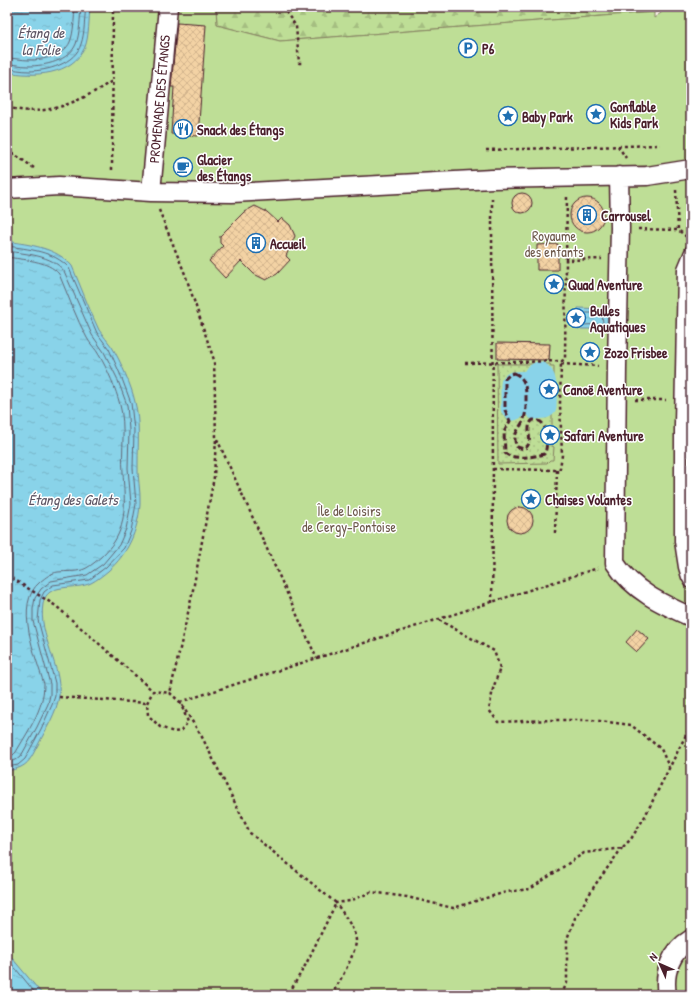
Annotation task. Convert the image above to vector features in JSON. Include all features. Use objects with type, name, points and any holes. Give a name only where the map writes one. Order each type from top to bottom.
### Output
[{"type":"street","name":"PROMENADE DES ÉTANGS","points":[[151,192],[168,7]]},
{"type":"street","points":[[7,189],[59,186],[151,192],[232,192],[492,179],[647,176],[683,171]]},
{"type":"street","points":[[619,176],[620,258],[617,366],[615,563],[634,585],[649,597],[691,617]]},
{"type":"street","points":[[667,995],[666,976],[669,964],[678,950],[691,939]]},
{"type":"lane","points":[[691,252],[684,269],[681,485],[682,553],[688,577],[691,582]]},
{"type":"path","points":[[112,189],[113,7]]},
{"type":"path","points":[[282,7],[296,26],[299,63],[302,63]]},
{"type":"path","points":[[7,107],[27,111],[65,106],[91,95],[112,82]]},
{"type":"path","points":[[486,150],[660,146]]},
{"type":"path","points":[[678,230],[683,171]]},
{"type":"path","points":[[556,534],[557,470],[560,468],[562,455],[560,404],[561,363],[565,359],[567,178]]},
{"type":"path","points":[[492,179],[492,603]]},
{"type":"path","points":[[151,192],[185,274],[214,360],[216,438],[214,478],[192,595],[170,693]]},
{"type":"path","points":[[620,228],[678,230],[691,242]]},
{"type":"path","points":[[566,260],[620,258]]},
{"type":"path","points":[[465,363],[561,363],[617,366]]},
{"type":"path","points":[[632,400],[666,400]]},
{"type":"path","points":[[216,438],[317,659]]},
{"type":"path","points":[[493,469],[557,470]]},
{"type":"path","points":[[180,702],[615,563]]},
{"type":"path","points":[[7,575],[56,606],[153,691],[170,693],[180,702],[202,737],[250,833],[336,903],[351,925],[356,941],[349,963],[331,995]]},
{"type":"path","points":[[439,620],[494,651],[500,668],[489,710],[498,722],[584,720],[631,725],[661,749],[669,768]]},
{"type":"path","points":[[153,691],[147,703],[148,715],[160,727],[174,732],[181,731],[188,722],[180,702]]},
{"type":"path","points":[[59,697],[147,703]]},
{"type":"path","points":[[562,995],[567,983],[567,939],[575,918],[595,885],[622,848],[631,839],[644,818],[691,725]]},
{"type":"path","points":[[336,903],[350,901],[371,892],[406,897],[453,908],[506,892],[530,888],[584,853],[622,848]]},
{"type":"path","points":[[288,995],[306,964],[336,903]]},
{"type":"green space","name":"Île de Loisirs de Cergy-Pontoise","points":[[7,7],[216,8],[217,25],[280,41],[654,12],[654,18],[661,13],[665,7],[691,7],[691,995],[7,995]]},
{"type":"green space","points":[[204,7],[656,7],[654,12],[280,41],[217,25],[216,8]]},
{"type":"green space","points":[[497,364],[550,364],[551,366],[554,366],[554,398],[550,399],[550,405],[552,405],[552,446],[554,447],[553,460],[550,460],[547,463],[498,464]]},
{"type":"water","name":"Étang de la Folie","points":[[7,7],[90,7],[86,43],[79,57],[71,64],[51,72],[40,74],[17,74],[7,72]]},
{"type":"water","name":"Étang des Galets","points":[[7,241],[50,251],[66,260],[72,266],[99,330],[115,352],[125,374],[137,409],[140,505],[137,523],[131,541],[121,557],[108,571],[91,583],[56,589],[50,592],[46,597],[43,604],[42,616],[57,673],[59,684],[58,702],[51,720],[28,762],[20,767],[7,771]]},
{"type":"water","points":[[578,308],[608,309],[607,329],[578,329]]},
{"type":"water","points":[[7,952],[43,995],[7,995]]},
{"type":"building","points":[[177,23],[206,25],[198,136],[171,134],[174,87],[171,87]]},
{"type":"building","points":[[522,193],[529,196],[532,203],[529,210],[522,213],[515,210],[512,203],[515,196]]},
{"type":"building","name":"Carrousel","points":[[584,198],[590,198],[594,199],[601,205],[604,215],[603,222],[597,229],[590,232],[584,232],[580,231],[573,225],[570,218],[570,212],[571,208],[577,201]]},
{"type":"building","name":"Accueil","points":[[255,206],[267,212],[278,222],[282,218],[290,225],[295,236],[286,256],[290,260],[277,274],[266,280],[254,274],[241,261],[225,278],[209,261],[223,246],[220,243],[220,236],[244,212]]},
{"type":"building","points":[[558,244],[558,270],[537,270],[537,245]]},
{"type":"building","points":[[497,343],[550,344],[549,360],[497,359]]},
{"type":"building","points":[[520,507],[529,511],[533,520],[529,529],[520,533],[511,529],[507,520],[511,511]]},
{"type":"building","points":[[637,629],[649,639],[637,652],[626,642]]},
{"type":"waterway","points":[[539,372],[542,374],[546,382],[546,407],[535,409],[532,405],[530,394],[520,394],[517,396],[517,408],[513,410],[511,408],[511,384],[513,382],[531,381],[534,375],[539,372]]},
{"type":"railway","points":[[514,373],[524,382],[526,394],[525,415],[516,434],[515,442],[517,447],[524,449],[529,443],[530,423],[533,420],[541,422],[545,428],[547,440],[544,454],[529,457],[512,457],[505,453],[504,432],[510,421],[505,410],[505,379],[510,374],[514,373]]},
{"type":"place","name":"P6","points":[[468,48]]},
{"type":"place","name":"Gonflable Kids Park","points":[[596,114]]},
{"type":"place","name":"Baby Park","points":[[508,116]]},
{"type":"place","name":"Snack des Étangs","points":[[183,129]]},
{"type":"place","name":"Glacier des Étangs","points":[[183,167]]},
{"type":"place","name":"Carrousel","points":[[587,215]]},
{"type":"place","name":"Accueil","points":[[256,243]]},
{"type":"place","name":"Quad Aventure","points":[[554,284]]},
{"type":"place","name":"Bulles Aquatiques","points":[[576,318]]},
{"type":"place","name":"Zozo Frisbee","points":[[590,352]]},
{"type":"place","name":"Canoë Aventure","points":[[549,389]]},
{"type":"place","name":"Safari Aventure","points":[[550,435]]},
{"type":"place","name":"Chaises Volantes","points":[[531,499]]},
{"type":"park label","name":"Royaume des enfants","points":[[554,244]]}]
